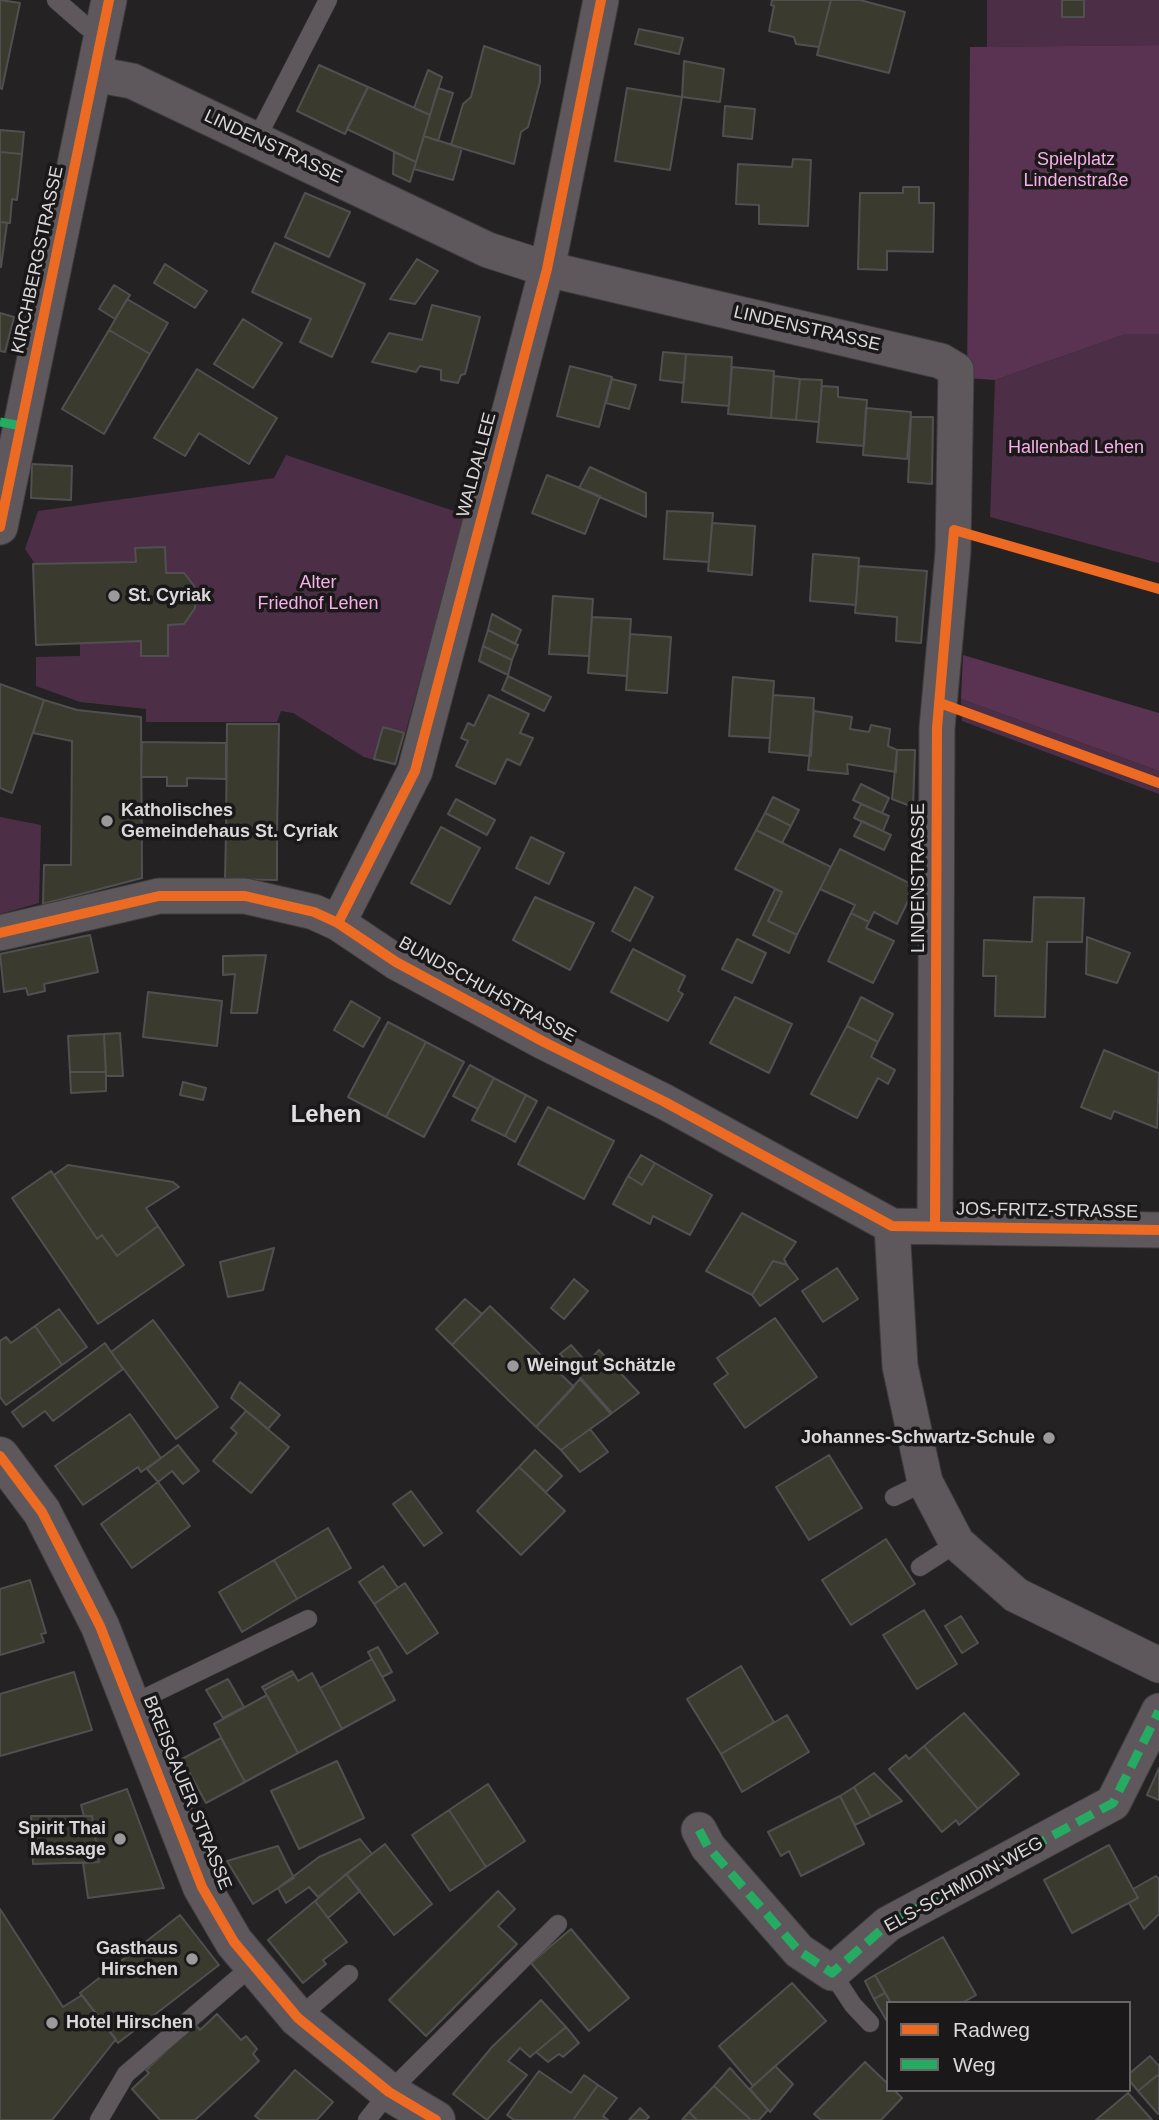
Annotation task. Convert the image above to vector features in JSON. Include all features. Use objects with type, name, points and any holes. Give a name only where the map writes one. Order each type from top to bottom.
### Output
[{"type":"street","name":"WALDALLEE","points":[[338,923],[415,771],[547,269],[601,0]]},
{"type":"street","name":"KIRCHBERGSTRASSE","points":[[0,527],[106,15]]},
{"type":"street","name":"LINDENSTRASSE","points":[[94,74],[132,81],[488,250],[547,269],[941,361],[957,370],[953,552],[937,728],[935,1226]]},
{"type":"street","name":"BUNDSCHUHSTRASSE","points":[[0,933],[159,896],[245,896],[314,912],[338,923],[396,962],[544,1042],[665,1102],[892,1226]]},
{"type":"street","name":"JOS-FRITZ-STRASSE","points":[[892,1226],[1159,1230]]},
{"type":"street","points":[[892,1226],[900,1366],[925,1482],[957,1543],[1016,1595],[1159,1665]]},
{"type":"street","name":"BREISGAUER STRASSE","points":[[0,1456],[42,1512],[100,1626],[202,1887],[252,1966],[378,2106],[436,2120]]},
{"type":"street","name":"ELS-SCHMIDIN-WEG","points":[[832,1973],[888,1924],[1113,1803],[1159,1711]]},
{"type":"street","points":[[699,1830],[708,1847],[799,1951],[832,1973]]},
{"type":"lane","points":[[56,0],[87,27],[106,15]]},
{"type":"lane","points":[[256,140],[328,0]]},
{"type":"lane","points":[[894,1497],[925,1482]]},
{"type":"lane","points":[[920,1567],[957,1543]]},
{"type":"lane","points":[[132,1704],[308,1619]]},
{"type":"lane","points":[[378,2106],[558,1924]]},
{"type":"lane","points":[[99,2120],[126,2074],[252,1966]]},
{"type":"lane","points":[[832,1973],[853,2005],[870,2023]]},
{"type":"lane","points":[[298,2018],[349,1974]]},
{"type":"green space","points":[[987,0],[1159,0],[1159,45],[987,47]]},
{"type":"green space","name":"Spielplatz Lindenstraße","points":[[1159,45],[1159,334],[1126,334],[995,380],[967,378],[970,47]]},
{"type":"green space","name":"Hallenbad Lehen","points":[[1126,334],[1159,334],[1159,563],[990,517],[995,380]]},
{"type":"green space","name":"Alter Friedhof Lehen","points":[[286,455],[466,515],[396,766],[364,757],[293,713],[281,711],[277,722],[146,722],[146,709],[80,702],[36,686],[36,657],[80,656],[80,644],[141,641],[141,656],[168,656],[168,625],[184,624],[195,607],[195,587],[184,573],[166,573],[165,547],[136,548],[136,562],[35,564],[25,549],[38,511],[274,478]]},
{"type":"green space","points":[[963,655],[1159,713],[1159,771],[961,699]]},
{"type":"green space","points":[[961,699],[1159,771],[1159,794],[962,721]]},
{"type":"green space","points":[[0,817],[41,825],[39,903],[0,914]]},
{"type":"building","points":[[0,0],[20,3],[2,89],[0,88]]},
{"type":"building","points":[[772,0],[831,0],[819,47],[796,44],[794,37],[769,31],[774,6],[771,5]]},
{"type":"building","points":[[831,0],[860,0],[905,12],[889,73],[817,55]]},
{"type":"building","points":[[1062,0],[1084,0],[1084,17],[1062,17]]},
{"type":"building","points":[[639,29],[683,38],[679,54],[635,44]]},
{"type":"building","points":[[484,46],[540,66],[540,82],[528,127],[521,132],[514,164],[451,145],[463,104],[471,97]]},
{"type":"building","points":[[684,61],[724,69],[720,102],[682,97]]},
{"type":"building","points":[[319,65],[368,87],[345,134],[297,111]]},
{"type":"building","points":[[428,70],[442,77],[430,115],[414,108]]},
{"type":"building","points":[[368,87],[430,115],[416,162],[347,129]]},
{"type":"building","points":[[438,88],[453,93],[438,141],[424,136]]},
{"type":"building","points":[[627,88],[682,97],[670,170],[615,161]]},
{"type":"building","points":[[725,106],[755,109],[752,139],[723,136]]},
{"type":"building","points":[[0,130],[24,132],[22,154],[0,152]]},
{"type":"building","points":[[424,136],[462,148],[453,180],[414,169]]},
{"type":"building","points":[[0,152],[22,154],[17,200],[12,199],[10,223],[0,222]]},
{"type":"building","points":[[394,152],[416,162],[410,182],[393,174]]},
{"type":"building","points":[[793,159],[811,160],[808,226],[759,224],[759,205],[736,204],[738,164],[792,167]]},
{"type":"building","points":[[903,187],[919,187],[919,203],[934,203],[933,252],[887,251],[887,270],[858,269],[860,193],[903,193]]},
{"type":"building","points":[[305,193],[350,212],[329,257],[285,237]]},
{"type":"building","points":[[0,222],[7,223],[1,267],[0,267]]},
{"type":"building","points":[[275,243],[365,284],[332,357],[300,342],[311,319],[252,292]]},
{"type":"building","points":[[417,259],[438,271],[415,304],[390,299]]},
{"type":"building","points":[[165,264],[207,291],[195,308],[154,283]]},
{"type":"building","points":[[114,285],[130,295],[115,319],[99,309]]},
{"type":"building","points":[[127,299],[168,323],[150,354],[109,330]]},
{"type":"building","points":[[432,305],[480,317],[465,374],[461,375],[458,383],[441,380],[441,370],[420,366],[416,372],[372,362],[389,333],[422,340]]},
{"type":"building","points":[[0,313],[14,317],[5,352],[0,351]]},
{"type":"building","points":[[243,319],[282,343],[253,388],[214,364]]},
{"type":"building","points":[[109,330],[150,354],[104,434],[62,409]]},
{"type":"building","points":[[663,352],[686,354],[684,383],[660,380]]},
{"type":"building","points":[[686,354],[732,357],[729,406],[682,402]]},
{"type":"building","points":[[570,366],[612,377],[599,427],[557,416]]},
{"type":"building","points":[[732,367],[774,371],[771,418],[728,414]]},
{"type":"building","points":[[197,369],[277,418],[249,464],[199,433],[185,456],[154,438]]},
{"type":"building","points":[[774,376],[800,379],[796,420],[771,418]]},
{"type":"building","points":[[612,379],[636,385],[629,409],[606,403]]},
{"type":"building","points":[[800,379],[822,380],[819,422],[796,420]]},
{"type":"building","points":[[822,386],[838,387],[838,397],[867,400],[864,446],[817,442]]},
{"type":"building","points":[[866,408],[911,412],[907,459],[863,455]]},
{"type":"building","points":[[911,417],[933,417],[932,484],[908,482]]},
{"type":"building","points":[[32,464],[72,466],[71,500],[31,498]]},
{"type":"building","points":[[590,467],[646,493],[646,517],[579,488]]},
{"type":"building","points":[[547,475],[600,496],[585,534],[532,513]]},
{"type":"building","points":[[667,511],[713,513],[709,562],[664,559]]},
{"type":"building","points":[[712,523],[755,526],[752,575],[708,571]]},
{"type":"building","name":"St. Cyriak","points":[[165,547],[166,573],[184,573],[195,587],[195,608],[184,624],[168,625],[168,656],[141,656],[141,641],[36,645],[33,564],[136,562],[135,548]]},
{"type":"building","points":[[813,554],[859,558],[856,605],[810,601]]},
{"type":"building","points":[[859,566],[927,571],[921,643],[896,641],[897,617],[855,613]]},
{"type":"building","points":[[553,596],[593,599],[589,656],[549,654]]},
{"type":"building","points":[[492,614],[521,630],[515,644],[488,630]]},
{"type":"building","points":[[592,617],[631,619],[627,676],[588,673]]},
{"type":"building","points":[[488,630],[518,645],[512,660],[483,646]]},
{"type":"building","points":[[630,634],[671,637],[667,693],[626,690]]},
{"type":"building","points":[[483,646],[512,660],[508,675],[479,661]]},
{"type":"building","points":[[508,676],[551,697],[544,711],[502,690]]},
{"type":"building","points":[[733,677],[774,681],[770,738],[729,736]]},
{"type":"building","points":[[0,684],[44,700],[12,793],[0,788]]},
{"type":"building","points":[[489,695],[529,714],[520,733],[533,738],[520,765],[507,759],[495,784],[456,766],[468,741],[461,738],[468,723],[474,726]]},
{"type":"building","points":[[773,695],[814,698],[811,756],[769,752]]},
{"type":"building","name":"Katholisches Gemeindehaus St. Cyriak","points":[[44,700],[77,710],[141,717],[142,878],[43,904],[44,865],[71,865],[72,741],[33,733]]},
{"type":"building","points":[[814,711],[852,717],[850,729],[869,732],[871,725],[890,729],[888,746],[897,750],[896,772],[847,764],[848,774],[808,770]]},
{"type":"building","points":[[227,724],[279,724],[277,833],[226,832]]},
{"type":"building","points":[[383,727],[404,733],[395,764],[374,759]]},
{"type":"building","points":[[142,742],[226,743],[226,779],[187,778],[187,786],[167,786],[167,777],[141,777]]},
{"type":"building","points":[[897,750],[915,750],[913,807],[892,799]]},
{"type":"building","points":[[861,784],[889,798],[882,813],[853,800]]},
{"type":"building","points":[[773,797],[799,810],[791,826],[765,813]]},
{"type":"building","points":[[456,799],[495,820],[487,835],[448,814]]},
{"type":"building","points":[[861,804],[889,816],[883,831],[854,818]]},
{"type":"building","points":[[765,813],[791,826],[782,843],[756,830]]},
{"type":"building","points":[[862,821],[891,835],[884,850],[854,836]]},
{"type":"building","points":[[441,827],[480,848],[450,904],[411,883]]},
{"type":"building","points":[[756,830],[831,867],[797,935],[768,921],[782,892],[735,869]]},
{"type":"building","points":[[226,832],[277,833],[277,880],[225,879]]},
{"type":"building","points":[[531,837],[564,853],[549,884],[516,868]]},
{"type":"building","points":[[840,849],[915,886],[897,924],[874,912],[869,922],[851,913],[855,905],[820,889]]},
{"type":"building","points":[[635,887],[653,897],[630,941],[612,931]]},
{"type":"building","points":[[775,889],[782,892],[768,921],[797,935],[789,953],[753,935]]},
{"type":"building","points":[[535,897],[594,923],[570,970],[513,940]]},
{"type":"building","points":[[1034,897],[1084,898],[1082,942],[1047,942],[1045,1017],[995,1016],[996,976],[983,976],[984,940],[1032,942]]},
{"type":"building","points":[[851,913],[869,922],[866,928],[894,941],[873,983],[828,961]]},
{"type":"building","points":[[90,935],[98,972],[44,984],[45,991],[28,995],[26,988],[4,992],[0,954]]},
{"type":"building","points":[[1087,937],[1130,953],[1117,983],[1086,974]]},
{"type":"building","points":[[737,939],[766,953],[752,983],[722,969]]},
{"type":"building","points":[[633,949],[685,976],[678,991],[683,994],[668,1021],[611,992]]},
{"type":"building","points":[[266,955],[257,1013],[231,1013],[235,974],[223,975],[223,956]]},
{"type":"building","points":[[148,992],[222,1001],[217,1046],[143,1037]]},
{"type":"building","points":[[735,997],[792,1024],[769,1073],[710,1043]]},
{"type":"building","points":[[861,997],[893,1014],[878,1042],[847,1026]]},
{"type":"building","points":[[351,1001],[380,1018],[363,1047],[334,1030]]},
{"type":"building","points":[[388,1022],[426,1042],[386,1117],[348,1097]]},
{"type":"building","points":[[847,1026],[878,1042],[871,1057],[895,1070],[888,1084],[878,1078],[857,1118],[811,1094]]},
{"type":"building","points":[[120,1033],[123,1076],[106,1076],[104,1034]]},
{"type":"building","points":[[104,1034],[106,1072],[70,1072],[68,1036]]},
{"type":"building","points":[[426,1042],[464,1062],[424,1137],[386,1117]]},
{"type":"building","points":[[1104,1050],[1159,1073],[1157,1128],[1114,1111],[1111,1119],[1081,1107]]},
{"type":"building","points":[[470,1065],[494,1078],[478,1109],[453,1096]]},
{"type":"building","points":[[70,1072],[106,1072],[106,1091],[71,1093]]},
{"type":"building","points":[[494,1078],[526,1095],[505,1136],[472,1120]]},
{"type":"building","points":[[183,1082],[206,1088],[203,1100],[180,1095]]},
{"type":"building","points":[[526,1095],[537,1101],[515,1142],[505,1136]]},
{"type":"building","points":[[548,1107],[614,1141],[584,1199],[518,1164]]},
{"type":"building","points":[[641,1155],[655,1163],[642,1185],[628,1176]]},
{"type":"building","points":[[655,1163],[712,1195],[690,1235],[653,1216],[650,1224],[613,1204],[628,1176],[642,1185]]},
{"type":"building","points":[[68,1165],[173,1182],[179,1187],[146,1208],[158,1226],[117,1256],[102,1235],[97,1239],[54,1175]]},
{"type":"building","points":[[51,1171],[97,1239],[102,1235],[117,1256],[158,1226],[184,1265],[98,1324],[12,1198]]},
{"type":"building","points":[[742,1213],[796,1242],[784,1259],[787,1265],[773,1261],[752,1295],[706,1271]]},
{"type":"building","points":[[274,1248],[263,1290],[228,1297],[220,1262]]},
{"type":"building","points":[[773,1261],[787,1265],[798,1279],[760,1306],[752,1295]]},
{"type":"building","points":[[837,1268],[858,1299],[823,1322],[802,1291]]},
{"type":"building","points":[[574,1279],[588,1291],[564,1319],[551,1308]]},
{"type":"building","points":[[465,1299],[482,1314],[452,1345],[436,1329]]},
{"type":"building","name":"Weingut Schätzle","points":[[490,1306],[574,1387],[536,1427],[452,1345]]},
{"type":"building","points":[[59,1309],[87,1347],[62,1365],[35,1326]]},
{"type":"building","points":[[775,1318],[817,1377],[745,1428],[714,1384],[728,1374],[717,1358]]},
{"type":"building","points":[[153,1320],[218,1407],[176,1439],[111,1352]]},
{"type":"building","points":[[35,1326],[62,1365],[6,1405],[0,1397],[0,1341],[6,1337],[11,1343]]},
{"type":"building","points":[[105,1343],[123,1369],[53,1421],[45,1411],[23,1427],[12,1412]]},
{"type":"building","points":[[571,1345],[586,1362],[576,1372],[560,1354]]},
{"type":"building","points":[[599,1350],[639,1393],[612,1413],[577,1374]]},
{"type":"building","points":[[580,1379],[611,1414],[561,1450],[536,1427]]},
{"type":"building","points":[[240,1382],[280,1415],[268,1429],[231,1398]]},
{"type":"building","points":[[246,1411],[289,1447],[251,1493],[213,1461],[237,1433],[231,1428]]},
{"type":"building","points":[[130,1414],[161,1458],[141,1472],[138,1467],[83,1505],[55,1466]]},
{"type":"building","points":[[590,1429],[608,1452],[580,1472],[561,1450]]},
{"type":"building","points":[[178,1445],[199,1471],[183,1484],[172,1471],[158,1482],[147,1469]]},
{"type":"building","points":[[535,1450],[562,1476],[546,1492],[519,1467]]},
{"type":"building","points":[[829,1455],[862,1508],[809,1540],[776,1487]]},
{"type":"building","points":[[519,1467],[565,1511],[521,1555],[477,1511]]},
{"type":"building","points":[[158,1482],[190,1526],[132,1568],[101,1524]]},
{"type":"building","points":[[411,1491],[442,1533],[424,1546],[393,1504]]},
{"type":"building","points":[[328,1528],[351,1568],[297,1599],[274,1560]]},
{"type":"building","points":[[886,1539],[915,1584],[851,1625],[822,1580]]},
{"type":"building","points":[[274,1560],[297,1599],[242,1632],[219,1592]]},
{"type":"building","points":[[383,1566],[398,1588],[374,1604],[359,1582]]},
{"type":"building","points":[[30,1580],[46,1633],[41,1634],[44,1642],[0,1655],[0,1589]]},
{"type":"building","points":[[405,1583],[438,1633],[407,1654],[374,1604]]},
{"type":"building","points":[[924,1610],[957,1664],[917,1689],[883,1635]]},
{"type":"building","points":[[961,1616],[978,1643],[962,1653],[945,1626]]},
{"type":"building","points":[[378,1647],[392,1672],[382,1677],[368,1652]]},
{"type":"building","points":[[372,1659],[395,1700],[342,1729],[320,1688]]},
{"type":"building","points":[[741,1666],[774,1722],[721,1754],[687,1699]]},
{"type":"building","points":[[292,1671],[294,1674],[264,1690],[262,1687]]},
{"type":"building","points":[[74,1672],[92,1730],[0,1756],[0,1694]]},
{"type":"building","points":[[312,1673],[342,1729],[298,1753],[264,1690],[294,1674],[298,1681]]},
{"type":"building","points":[[228,1679],[244,1707],[223,1718],[206,1690]]},
{"type":"building","points":[[267,1695],[298,1753],[245,1782],[214,1724]]},
{"type":"building","points":[[964,1713],[1019,1774],[978,1809],[924,1746]]},
{"type":"building","points":[[787,1715],[809,1752],[742,1792],[721,1754]]},
{"type":"building","points":[[221,1738],[245,1782],[206,1803],[182,1759]]},
{"type":"building","points":[[924,1746],[978,1809],[959,1825],[956,1820],[942,1832],[889,1769],[906,1755],[909,1759]]},
{"type":"building","points":[[337,1761],[364,1818],[299,1849],[271,1791]]},
{"type":"building","points":[[1159,1768],[1159,1800],[1147,1795]]},
{"type":"building","points":[[874,1773],[902,1801],[871,1817],[854,1787]]},
{"type":"building","points":[[488,1784],[525,1841],[486,1867],[449,1810]]},
{"type":"building","points":[[854,1787],[871,1817],[855,1825],[840,1796]]},
{"type":"building","name":"Spirit Thai Massage","points":[[127,1789],[164,1888],[88,1898],[83,1863],[99,1862],[92,1816],[84,1816],[81,1805]]},
{"type":"building","points":[[840,1796],[864,1844],[801,1876],[789,1851],[781,1856],[768,1832]]},
{"type":"building","points":[[449,1810],[486,1867],[450,1891],[412,1835]]},
{"type":"building","points":[[31,1816],[92,1816],[99,1862],[33,1864]]},
{"type":"building","points":[[360,1839],[372,1854],[318,1897],[309,1887],[286,1903],[278,1888],[319,1857]]},
{"type":"building","points":[[385,1844],[432,1904],[394,1935],[346,1874]]},
{"type":"building","points":[[1109,1845],[1138,1898],[1072,1933],[1044,1880]]},
{"type":"building","points":[[278,1846],[294,1878],[253,1904],[227,1861]]},
{"type":"building","points":[[346,1874],[360,1891],[328,1918],[315,1901]]},
{"type":"building","points":[[1156,1876],[1159,1879],[1159,1914],[1144,1929],[1129,1903],[1138,1898],[1133,1889]]},
{"type":"building","points":[[498,1891],[515,1909],[498,1926],[517,1944],[426,2036],[389,2000]]},
{"type":"building","points":[[315,1901],[347,1942],[323,1960],[326,1964],[303,1983],[268,1940]]},
{"type":"building","name":"Hotel Hirschen","points":[[0,1909],[63,2007],[82,1995],[116,2039],[52,2120],[0,2120]]},
{"type":"building","points":[[180,1915],[219,1965],[118,2043],[80,1993]]},
{"type":"building","points":[[571,1929],[629,1998],[589,2031],[531,1963]]},
{"type":"building","points":[[943,1937],[976,1995],[966,2001],[890,2001],[875,1975]]},
{"type":"building","points":[[875,1975],[885,1993],[874,1999],[865,1981]]},
{"type":"building","points":[[792,1983],[826,2021],[753,2086],[719,2046]]},
{"type":"building","points":[[885,1993],[890,2001],[886,2001],[886,2020],[874,1999]]},
{"type":"building","points":[[541,2000],[566,2027],[530,2057],[520,2048],[508,2061],[527,2075],[487,2120],[453,2094],[492,2047]]},
{"type":"building","points":[[217,2014],[241,2040],[246,2036],[257,2049],[253,2054],[259,2061],[195,2120],[160,2120],[132,2089],[149,2073],[146,2070],[195,2024],[200,2030]]},
{"type":"building","points":[[566,2027],[579,2043],[563,2057],[559,2054],[548,2062],[536,2052]]},
{"type":"building","points":[[1150,2056],[1159,2066],[1159,2074],[1138,2091],[1131,2082],[1131,2072]]},
{"type":"building","points":[[865,2062],[886,2082],[886,2092],[896,2092],[902,2098],[881,2120],[821,2120],[814,2114]]},
{"type":"building","points":[[775,2066],[793,2084],[770,2112],[750,2089]]},
{"type":"building","points":[[730,2068],[768,2110],[759,2120],[751,2120],[714,2086]]},
{"type":"building","points":[[295,2070],[333,2102],[317,2120],[260,2120],[255,2116]]},
{"type":"building","points":[[539,2071],[571,2093],[584,2075],[598,2085],[573,2120],[514,2120],[507,2115]]},
{"type":"building","points":[[1159,2074],[1159,2113],[1158,2114],[1138,2091]]},
{"type":"building","points":[[598,2085],[617,2098],[603,2116],[608,2120],[573,2120]]},
{"type":"building","points":[[714,2086],[751,2120],[697,2120],[689,2112]]},
{"type":"building","points":[[1128,2093],[1152,2120],[1096,2120]]},
{"type":"building","points":[[640,2108],[649,2117],[646,2120],[629,2120]]},
{"type":"building","points":[[689,2112],[697,2120],[682,2120]]},
{"type":"marked path","points":[[0,422],[22,426]]},
{"type":"marked path","points":[[699,1830],[708,1847],[799,1951],[832,1973],[888,1924],[1113,1803],[1159,1711]]},
{"type":"cycle path","points":[[0,527],[109,0]]},
{"type":"cycle path","points":[[338,923],[415,771],[547,269],[601,0]]},
{"type":"cycle path","points":[[935,1226],[937,728],[954,530],[1159,589]]},
{"type":"cycle path","points":[[940,703],[1159,783]]},
{"type":"cycle path","points":[[0,933],[159,896],[245,896],[314,912],[338,923],[396,962],[544,1042],[665,1102],[892,1226],[1159,1230]]},
{"type":"cycle path","points":[[0,1456],[42,1512],[100,1626],[202,1887],[234,1942],[298,2018],[389,2092],[436,2120]]},
{"type":"place","name":"St. Cyriak","points":[[114,596]]},
{"type":"place","name":"Katholisches Gemeindehaus St. Cyriak","points":[[107,821]]},
{"type":"place","name":"Weingut Schätzle","points":[[513,1366]]},
{"type":"place","name":"Johannes-Schwartz-Schule","points":[[1049,1438]]},
{"type":"place","name":"Spirit Thai Massage","points":[[120,1839]]},
{"type":"place","name":"Gasthaus Hirschen","points":[[192,1959]]},
{"type":"place","name":"Hotel Hirschen","points":[[52,2023]]},
{"type":"district","name":"Lehen","points":[[326,1115]]}]
